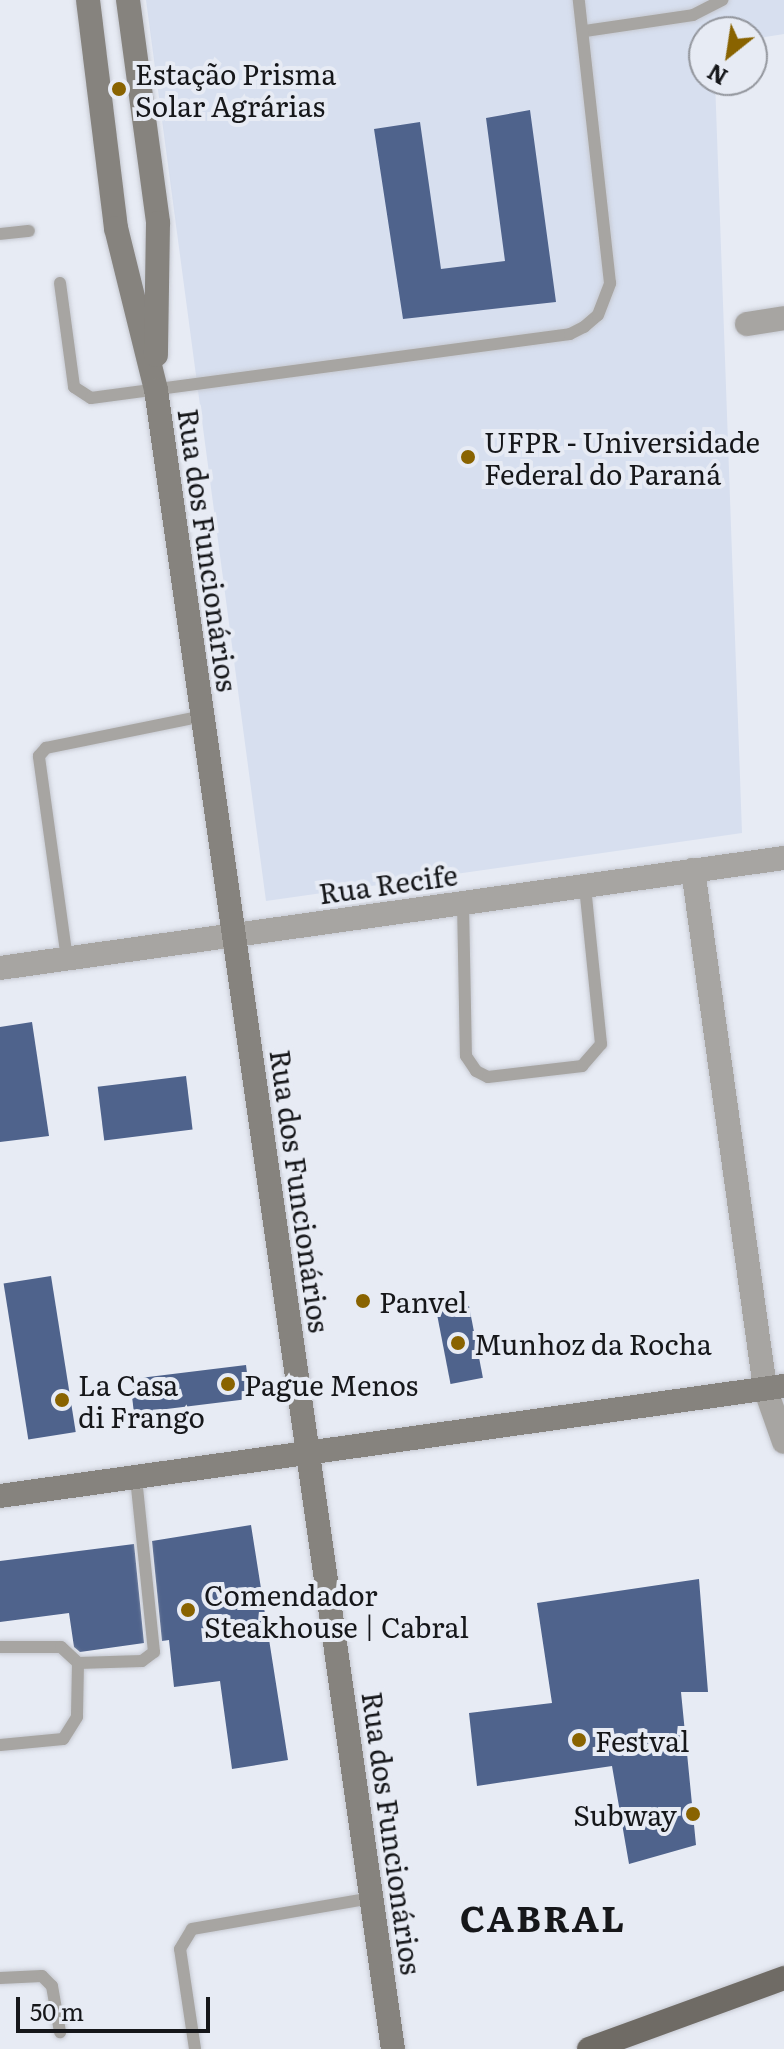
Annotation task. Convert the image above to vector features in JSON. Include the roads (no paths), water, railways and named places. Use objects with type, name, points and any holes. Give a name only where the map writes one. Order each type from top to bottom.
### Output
[{"type":"main road","points":[[589,2049],[784,1978]]},
{"type":"street","name":"Rua dos Funcionários","points":[[88,0],[116,228],[156,390],[393,2049]]},
{"type":"street","name":"Rua dos Funcionários","points":[[128,0],[158,223],[156,390]]},
{"type":"street","points":[[747,324],[784,318]]},
{"type":"street","name":"Rua Recife","points":[[0,968],[784,858]]},
{"type":"street","points":[[693,870],[784,1442]]},
{"type":"street","points":[[0,1496],[774,1387]]},
{"type":"lane","points":[[60,283],[74,387],[91,398],[570,334],[591,321],[606,301],[610,283],[585,31],[579,0]]},
{"type":"lane","points":[[585,31],[693,15],[722,0]]},
{"type":"lane","points":[[0,234],[29,231]]},
{"type":"lane","points":[[67,959],[39,756],[46,748],[203,716]]},
{"type":"lane","points":[[463,903],[466,1056],[476,1071],[488,1077],[582,1066],[601,1044],[585,886]]},
{"type":"lane","points":[[0,1647],[61,1647],[78,1663],[142,1661],[154,1652],[136,1477]]},
{"type":"lane","points":[[0,1745],[63,1739],[77,1717],[78,1663]]},
{"type":"lane","points":[[195,2049],[180,1949],[192,1929],[372,1898]]},
{"type":"lane","points":[[0,1978],[42,1976],[52,1986],[60,2032]]},
{"type":"place","name":"Estação Prisma Solar Agrárias","points":[[119,89]]},
{"type":"place","name":"UFPR - Universidade Federal do Paraná","points":[[468,457]]},
{"type":"place","name":"Panvel","points":[[363,1301]]},
{"type":"place","name":"Munhoz da Rocha","points":[[458,1343]]},
{"type":"place","name":"Pague Menos","points":[[228,1384]]},
{"type":"place","name":"La Casa di Frango","points":[[62,1400]]},
{"type":"place","name":"Comendador Steakhouse | Cabral","points":[[188,1610]]},
{"type":"place","name":"Festval","points":[[579,1740]]},
{"type":"place","name":"Subway","points":[[693,1814]]},
{"type":"district","name":"CABRAL","points":[[543,1917]]}]
